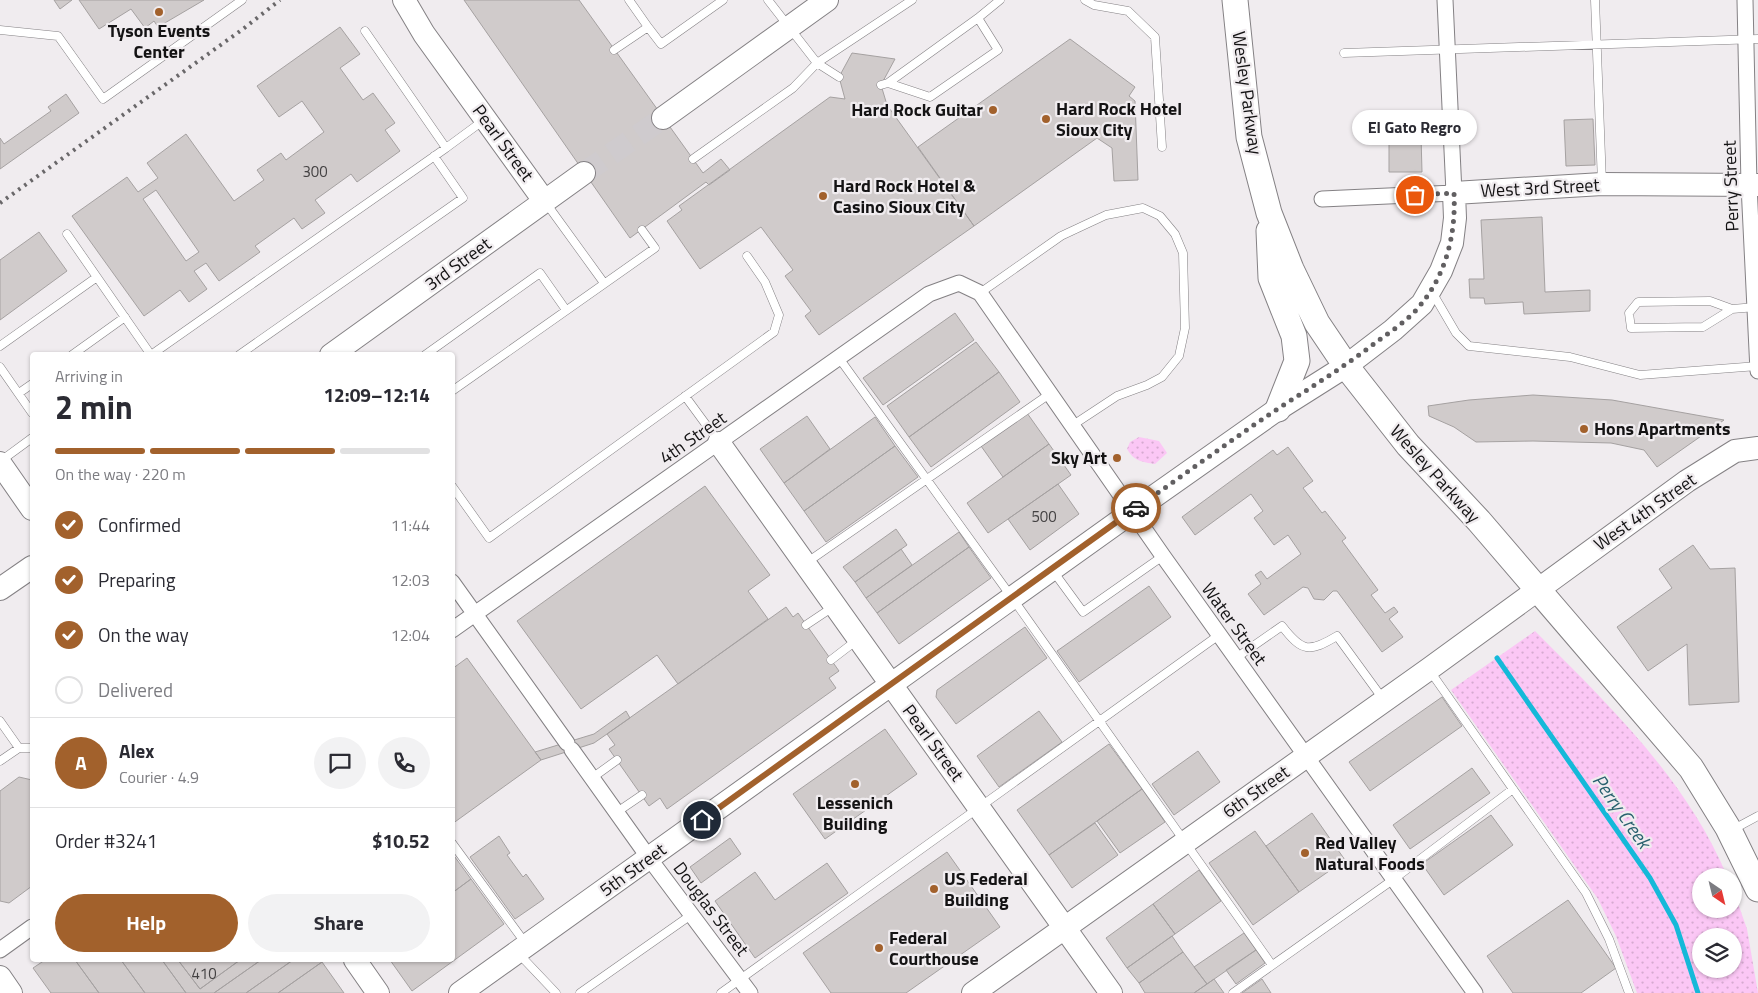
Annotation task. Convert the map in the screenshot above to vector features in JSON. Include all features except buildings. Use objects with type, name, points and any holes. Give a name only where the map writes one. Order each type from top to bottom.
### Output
[{"type":"main road","name":"Pearl Street","points":[[404,0],[424,34],[545,202]]},
{"type":"main road","points":[[663,118],[827,0]]},
{"type":"main road","name":"Wesley Parkway","points":[[1235,0],[1249,137],[1269,213],[1291,269],[1317,323],[1346,366],[1408,445],[1691,768],[1730,832],[1758,889]]},
{"type":"main road","name":"3rd Street","points":[[335,352],[584,173]]},
{"type":"main road","name":"West 3rd Street","points":[[1454,193],[1602,184],[1754,185]]},
{"type":"main road","name":"5th Street","points":[[460,993],[1132,512],[1278,409],[1346,366],[1393,330],[1422,304],[1452,243],[1455,218],[1454,193]]},
{"type":"main road","points":[[1269,213],[1271,278],[1294,336],[1297,362],[1278,409]]},
{"type":"main road","name":"Pearl Street","points":[[719,443],[1111,993]]},
{"type":"main road","name":"West 4th Street","points":[[1537,590],[1687,481],[1736,451],[1758,448]]},
{"type":"main road","points":[[0,462],[30,506]]},
{"type":"main road","points":[[0,590],[30,568]]},
{"type":"main road","name":"6th Street","points":[[973,993],[1537,590]]},
{"type":"main road","points":[[355,962],[378,993]]},
{"type":"main road","points":[[0,977],[11,993]]},
{"type":"street","points":[[1445,0],[1454,193]]},
{"type":"street","name":"Perry Street","points":[[1745,0],[1752,39],[1758,371]]},
{"type":"street","name":"West 3rd Street","points":[[1322,199],[1454,193]]},
{"type":"street","name":"Water Street","points":[[959,283],[980,293],[1163,556],[1475,993]]},
{"type":"street","name":"4th Street","points":[[455,628],[929,294],[959,283]]},
{"type":"street","name":"Douglas Street","points":[[455,586],[649,858],[750,993]]},
{"type":"street","points":[[0,950],[30,928]]},
{"type":"lane","points":[[0,30],[58,36],[103,99],[242,0]]},
{"type":"lane","points":[[629,0],[661,44],[723,0]]},
{"type":"lane","points":[[768,0],[817,63],[839,77]]},
{"type":"lane","points":[[693,159],[794,88],[817,63],[912,0]]},
{"type":"lane","points":[[978,18],[998,50],[930,97],[884,84],[978,18],[1000,0]]},
{"type":"lane","points":[[1085,0],[1094,5],[1128,11],[1155,37],[1162,147]]},
{"type":"lane","points":[[1595,0],[1602,184]]},
{"type":"lane","points":[[614,50],[648,27]]},
{"type":"lane","points":[[364,31],[446,148]]},
{"type":"lane","points":[[1344,54],[1752,39]]},
{"type":"lane","points":[[155,352],[486,119]]},
{"type":"lane","points":[[243,352],[463,198],[434,156]]},
{"type":"lane","name":"Pearl Street","points":[[545,202],[604,283]]},
{"type":"lane","points":[[980,293],[1061,236],[1106,215],[1143,208],[1160,216],[1175,234],[1183,253],[1185,328],[1179,356],[1162,377],[1147,385],[1117,396],[1073,426]]},
{"type":"lane","points":[[455,389],[655,248],[642,230]]},
{"type":"lane","points":[[67,234],[149,352]]},
{"type":"lane","points":[[455,490],[489,538],[774,332],[779,315],[765,282],[746,256]]},
{"type":"lane","points":[[429,352],[540,273],[566,310]]},
{"type":"lane","points":[[0,346],[97,277]]},
{"type":"lane","points":[[1430,290],[1456,333],[1469,346],[1570,357],[1640,374],[1758,366]]},
{"type":"lane","points":[[1732,309],[1703,326],[1643,329],[1631,328],[1628,313],[1638,302],[1710,301],[1732,309],[1756,307]]},
{"type":"lane","points":[[76,352],[125,317]]},
{"type":"lane","points":[[839,358],[1013,599],[1272,965]]},
{"type":"lane","points":[[0,366],[30,410]]},
{"type":"lane","points":[[19,393],[30,385]]},
{"type":"lane","points":[[805,564],[1051,393]]},
{"type":"lane","name":"Pearl Street","points":[[685,396],[719,443]]},
{"type":"lane","points":[[0,462],[30,440]]},
{"type":"lane","points":[[1052,570],[1083,612],[1163,556]]},
{"type":"lane","points":[[806,625],[835,606]]},
{"type":"lane","points":[[1236,658],[1282,626],[1298,645],[1306,648],[1317,647],[1337,636],[1384,700]]},
{"type":"lane","points":[[721,993],[1220,635]]},
{"type":"lane","points":[[831,660],[859,639]]},
{"type":"lane","points":[[1429,669],[1586,893],[1609,939],[1629,993]]},
{"type":"lane","points":[[0,721],[19,748]]},
{"type":"lane","points":[[0,761],[19,748],[30,748]]},
{"type":"lane","points":[[592,778],[617,760]]},
{"type":"lane","points":[[1233,993],[1394,878],[1513,789]]},
{"type":"lane","points":[[617,812],[642,795]]},
{"type":"lane","points":[[1730,832],[1758,816]]},
{"type":"lane","points":[[455,847],[522,949],[556,993]]},
{"type":"lane","points":[[580,993],[692,915]]},
{"type":"shaded area","points":[[1139,437],[1159,441],[1167,453],[1155,464],[1142,462],[1127,449],[1130,442]]},
{"type":"shaded area","points":[[1535,631],[1617,715],[1668,776],[1690,807],[1723,868],[1692,868],[1692,918],[1742,918],[1742,915],[1747,929],[1758,993],[1637,993],[1616,936],[1598,899],[1451,690]]},
{"type":"waterway","name":"Perry Creek","points":[[1497,658],[1650,878],[1676,925],[1698,993]]},
{"type":"tunnel","points":[[584,173],[663,118]]},
{"type":"railway","points":[[0,203],[243,29],[280,0]]},
{"type":"way so far","points":[[1136,508],[1278,409],[1346,366],[1393,330],[1422,304],[1441,271],[1452,243],[1455,218],[1454,193],[1415,195]]},
{"type":"place","name":"Tyson Events Center","points":[[159,12]]},
{"type":"place","name":"Hard Rock Guitar","points":[[993,110]]},
{"type":"place","name":"Hard Rock Hotel Sioux City","points":[[1046,119]]},
{"type":"place","name":"El Gato Regro","points":[[1415,195]]},
{"type":"place","name":"Hard Rock Hotel & Casino Sioux City","points":[[823,196]]},
{"type":"place","name":"Hons Apartments","points":[[1584,429]]},
{"type":"place","name":"Sky Art","points":[[1117,458]]},
{"type":"place","name":"Lessenich Building","points":[[855,784]]},
{"type":"place","name":"Red Valley Natural Foods","points":[[1305,853]]},
{"type":"place","name":"US Federal Building","points":[[934,889]]},
{"type":"place","name":"Federal Courthouse","points":[[879,948]]},
{"type":"route","points":[[702,820],[1013,599],[1136,508]]}]
